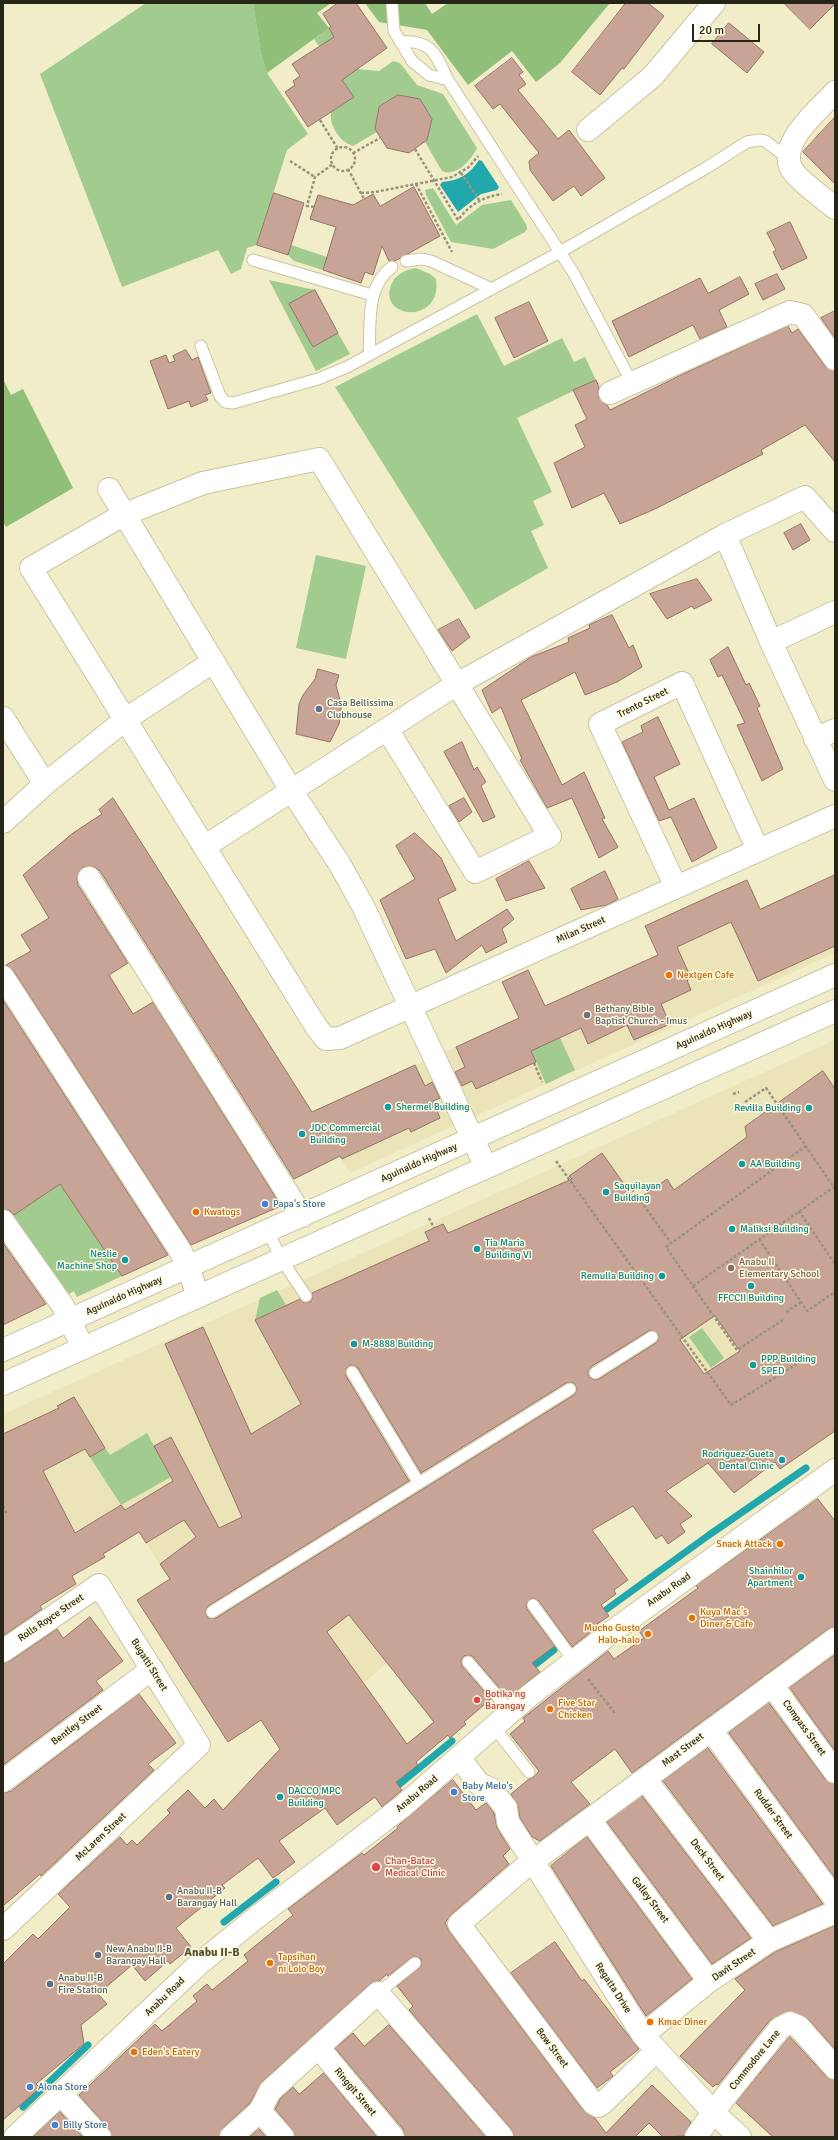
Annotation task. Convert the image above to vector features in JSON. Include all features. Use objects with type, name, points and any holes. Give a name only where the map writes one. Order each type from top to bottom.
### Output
[{"type":"main road","points":[[588,130],[653,76],[714,3]]},
{"type":"main road","points":[[835,92],[794,137],[788,150],[790,166],[796,174],[835,208]]},
{"type":"main road","points":[[610,393],[790,312],[802,315],[835,359]]},
{"type":"main road","points":[[388,728],[475,872],[550,836],[457,684],[319,459],[203,482],[123,515],[31,568],[204,847],[291,790],[388,728],[457,684],[725,536],[805,497],[835,531]]},
{"type":"main road","points":[[109,489],[123,515],[291,790],[339,863],[356,894],[411,1006],[486,1167]]},
{"type":"main road","points":[[725,536],[771,642],[835,780]]},
{"type":"main road","points":[[771,642],[835,612]]},
{"type":"main road","points":[[3,822],[45,784],[126,719],[213,662]]},
{"type":"main road","name":"Trento Street","points":[[676,887],[600,724],[682,683],[758,850]]},
{"type":"main road","points":[[3,718],[45,784]]},
{"type":"main road","points":[[815,739],[835,730]]},
{"type":"main road","name":"Milan Street","points":[[204,847],[317,1028],[326,1038],[340,1038],[835,816]]},
{"type":"main road","points":[[89,878],[302,1216]]},
{"type":"main road","name":"Aguinaldo Highway","points":[[3,1350],[835,976]]},
{"type":"main road","points":[[3,977],[181,1252],[188,1266],[198,1296]]},
{"type":"main road","points":[[3,1384],[835,1011]]},
{"type":"main road","points":[[3,1221],[63,1306],[83,1348]]},
{"type":"main road","name":"Anabu Road","points":[[15,2137],[203,1960],[256,1917],[403,1806],[510,1712],[580,1669],[649,1604],[835,1470]]},
{"type":"main road","name":"Rolls Royce Street","points":[[3,1651],[99,1585]]},
{"type":"main road","name":"Bugatti Street","points":[[99,1585],[199,1745]]},
{"type":"main road","name":"Mast Street","points":[[459,1924],[532,1863],[835,1639]]},
{"type":"main road","name":"Bentley Street","points":[[3,1781],[152,1669]]},
{"type":"main road","name":"Compass Street","points":[[772,1685],[835,1772]]},
{"type":"main road","name":"Rudder Street","points":[[711,1730],[835,1898]]},
{"type":"main road","name":"McLaren Street","points":[[3,1929],[199,1745]]},
{"type":"main road","name":"Regatta Drive","points":[[459,1757],[479,1784],[491,1789],[506,1808],[508,1822],[532,1863],[649,2043],[713,2112],[740,2137]]},
{"type":"main road","name":"Deck Street","points":[[645,1779],[768,1941]]},
{"type":"main road","name":"Galley Street","points":[[590,1820],[709,1981]]},
{"type":"main road","name":"Davit Street","points":[[649,2043],[709,1981],[768,1941],[835,1912]]},
{"type":"main road","name":"Bow Street","points":[[459,1924],[593,2103],[598,2106],[602,2104],[649,2043]]},
{"type":"main road","points":[[231,2137],[260,2111],[270,2090],[378,1993],[502,2137]]},
{"type":"main road","name":"Commodore Lane","points":[[713,2112],[780,2028],[790,2023],[799,2027],[835,2068]]},
{"type":"main road","name":"Ringgit Street","points":[[318,2047],[393,2137]]},
{"type":"main road","points":[[61,2094],[100,2137]]},
{"type":"main road","points":[[260,2111],[283,2137]]},
{"type":"main road","points":[[696,2137],[713,2112]]},
{"type":"lane","points":[[392,3],[394,31],[420,70],[429,75],[448,80]]},
{"type":"lane","points":[[400,42],[417,41],[426,45],[435,53],[448,80],[560,252],[597,315],[632,383]]},
{"type":"lane","points":[[201,346],[220,396],[225,402],[233,403],[318,379],[369,355],[560,252],[706,168],[747,142],[759,140],[764,141],[788,158]]},
{"type":"lane","points":[[406,261],[422,259],[431,261],[492,288]]},
{"type":"lane","points":[[252,260],[372,295]]},
{"type":"lane","points":[[369,355],[372,295],[380,278],[392,267]]},
{"type":"lane","points":[[268,1231],[281,1259],[306,1296]]},
{"type":"lane","points":[[595,1373],[652,1337]]},
{"type":"lane","points":[[352,1372],[419,1483]]},
{"type":"lane","points":[[212,1612],[570,1389]]},
{"type":"lane","points":[[533,1605],[580,1669]]},
{"type":"lane","points":[[468,1662],[510,1712]]},
{"type":"lane","points":[[494,1727],[529,1772]]},
{"type":"lane","points":[[378,1993],[415,1963]]},
{"type":"path","points":[[320,120],[338,149]]},
{"type":"path","points":[[353,154],[380,138]]},
{"type":"path","points":[[361,192],[375,192],[462,175],[476,160],[486,139]]},
{"type":"path","points":[[341,146],[350,149],[355,157],[353,166],[344,171],[336,168],[331,160],[333,151],[338,149],[341,146]]},
{"type":"path","points":[[415,149],[458,220],[470,206],[479,200],[492,196],[520,192]]},
{"type":"path","points":[[290,160],[315,177]]},
{"type":"path","points":[[314,207],[307,206],[315,177],[333,164]]},
{"type":"path","points":[[348,169],[364,199]]},
{"type":"path","points":[[462,175],[479,200]]},
{"type":"path","points":[[416,184],[465,276]]},
{"type":"path","points":[[534,1063],[540,1076]]},
{"type":"path","points":[[693,1286],[834,1188],[766,1088],[745,1102]]},
{"type":"path","points":[[733,1094],[739,1092]]},
{"type":"path","points":[[783,1320],[737,1350],[666,1247],[806,1146]]},
{"type":"path","points":[[556,1161],[731,1405],[808,1357]]},
{"type":"path","points":[[632,1189],[671,1244]]},
{"type":"path","points":[[799,1211],[835,1264]]},
{"type":"path","points":[[430,1218],[434,1228]]},
{"type":"path","points":[[759,1239],[807,1311],[835,1292]]},
{"type":"path","points":[[786,1312],[801,1302]]},
{"type":"path","points":[[3,1506],[7,1514]]},
{"type":"path","points":[[580,1669],[615,1713]]},
{"type":"shaded area","points":[[835,875],[835,953],[350,1173],[312,1112]]},
{"type":"shaded area","points":[[835,1040],[835,1342],[433,1620],[346,1700],[309,1730],[280,1749],[121,1505],[3,1577],[3,1414]]},
{"type":"green space","points":[[146,3],[253,3],[261,54],[267,73],[308,134],[287,150],[257,245],[247,248],[241,269],[231,274],[218,250],[122,287],[40,74]]},
{"type":"green space","points":[[253,3],[331,3],[317,13],[329,28],[267,73],[261,54]]},
{"type":"green space","points":[[365,3],[425,3],[432,14],[448,3],[610,3],[560,63],[536,82],[512,51],[468,85],[427,30],[379,22]]},
{"type":"green space","points":[[329,28],[357,69],[379,71],[393,61],[400,63],[417,85],[443,94],[477,148],[463,166],[453,172],[442,171],[425,142],[427,140],[432,119],[420,99],[398,95],[379,107],[375,129],[377,132],[353,146],[344,141],[336,133],[332,123],[331,112],[354,97],[314,39]]},
{"type":"green space","points":[[433,188],[456,225],[482,205],[511,200],[526,224],[527,229],[525,232],[493,249],[451,242],[426,195],[425,190]]},
{"type":"green space","points":[[291,245],[327,257],[323,270],[294,261],[288,255]]},
{"type":"green space","points":[[416,268],[430,274],[436,279],[435,294],[430,305],[421,310],[410,312],[400,310],[393,304],[389,295],[392,283],[402,272]]},
{"type":"green space","points":[[269,280],[315,290],[289,304],[313,346],[338,333],[350,354],[316,371]]},
{"type":"green space","points":[[477,314],[504,366],[562,338],[574,362],[585,357],[596,380],[517,418],[552,492],[533,501],[544,525],[531,531],[548,568],[475,610],[335,387]]},
{"type":"green space","points":[[3,379],[11,395],[23,389],[73,488],[6,527],[3,522]]},
{"type":"green space","points":[[316,555],[366,566],[346,659],[296,648]]},
{"type":"green space","points":[[545,1006],[575,1070],[546,1084],[517,1019]]},
{"type":"green space","points":[[60,1184],[122,1276],[77,1297],[74,1291],[67,1295],[11,1217]]},
{"type":"green space","points":[[277,1290],[286,1305],[255,1320],[260,1298]]},
{"type":"green space","points":[[702,1328],[724,1358],[711,1368],[689,1337]]},
{"type":"green space","points":[[147,1433],[171,1477],[121,1505],[90,1457],[105,1448],[110,1455]]},
{"type":"water","points":[[479,160],[482,161],[499,187],[497,190],[481,194],[458,212],[440,185],[442,182],[454,180],[464,176]]},
{"type":"building","points":[[338,3],[356,3],[387,48],[342,80],[354,97],[308,127],[285,92],[295,85],[293,81],[300,76],[292,64],[334,37],[329,28],[331,27],[323,14]]},
{"type":"building","points":[[626,3],[648,3],[664,16],[624,69],[622,68],[600,95],[572,72]]},
{"type":"building","points":[[784,3],[835,3],[835,4],[810,29]]},
{"type":"building","points":[[729,23],[764,52],[747,73],[712,44]]},
{"type":"building","points":[[512,58],[523,72],[519,75],[526,84],[518,90],[558,139],[569,130],[605,178],[581,196],[574,186],[553,201],[530,170],[529,161],[539,153],[500,104],[493,109],[475,86]]},
{"type":"building","points":[[398,95],[420,99],[432,119],[427,140],[409,153],[387,148],[375,129],[379,107]]},
{"type":"building","points":[[835,117],[835,184],[803,152]]},
{"type":"building","points":[[414,187],[440,236],[395,261],[389,261],[382,246],[373,275],[365,272],[361,283],[323,270],[336,227],[310,219],[318,195],[353,205],[373,194],[380,206]]},
{"type":"building","points":[[274,193],[304,203],[288,255],[257,245]]},
{"type":"building","points":[[790,222],[807,258],[782,270],[773,252],[776,250],[767,233]]},
{"type":"building","points":[[777,274],[785,289],[763,300],[755,284]]},
{"type":"building","points":[[740,277],[749,294],[719,310],[727,327],[700,339],[693,325],[629,357],[612,321],[700,278],[708,293]]},
{"type":"building","points":[[315,290],[338,333],[313,347],[289,304]]},
{"type":"building","points":[[529,302],[548,341],[514,358],[495,318]]},
{"type":"building","points":[[835,311],[835,338],[821,318]]},
{"type":"building","points":[[788,326],[792,333],[798,329],[825,366],[835,371],[835,462],[805,425],[761,450],[763,454],[655,509],[620,524],[604,493],[572,508],[554,463],[585,447],[575,425],[587,419],[573,390],[596,380],[599,387],[599,398],[610,410],[679,376]]},
{"type":"building","points":[[186,350],[192,360],[198,357],[211,393],[205,395],[208,400],[191,407],[189,401],[168,409],[150,361],[166,355],[169,363],[175,361],[173,356]]},
{"type":"building","points":[[801,524],[810,540],[793,550],[784,533]]},
{"type":"building","points":[[697,579],[712,600],[694,609],[692,606],[667,619],[650,594]]},
{"type":"building","points":[[612,615],[629,648],[633,645],[642,667],[617,682],[585,695],[575,672],[521,700],[562,785],[584,772],[605,818],[602,819],[618,847],[599,858],[572,798],[547,808],[520,760],[522,759],[501,707],[492,713],[482,690],[531,657],[569,642],[568,638],[590,628],[589,625]]},
{"type":"building","points":[[459,619],[470,637],[452,651],[438,630]]},
{"type":"building","points":[[728,647],[746,685],[749,683],[760,706],[757,708],[783,769],[762,781],[737,725],[745,723],[722,675],[718,677],[710,660]]},
{"type":"building","name":"Casa Bellissima Clubhouse","points":[[318,669],[339,675],[336,685],[341,704],[341,714],[339,724],[330,742],[296,734],[299,704],[303,695],[315,679]]},
{"type":"building","points":[[658,717],[680,764],[654,777],[669,810],[694,798],[717,848],[692,862],[671,817],[659,821],[622,742],[643,732],[641,726]]},
{"type":"building","points":[[462,742],[474,770],[477,767],[486,782],[481,786],[495,817],[483,822],[444,752]]},
{"type":"building","points":[[113,798],[312,1112],[415,1065],[425,1086],[432,1082],[440,1098],[433,1101],[440,1118],[411,1132],[409,1128],[342,1159],[340,1156],[294,1179],[100,871],[94,867],[83,867],[78,873],[78,885],[128,963],[109,975],[133,1014],[153,1002],[281,1206],[191,1245],[13,970],[6,965],[31,951],[21,935],[49,918],[23,875],[73,833],[102,814],[99,810]]},
{"type":"building","points":[[464,798],[472,812],[459,822],[449,806]]},
{"type":"building","points":[[415,833],[441,858],[456,890],[438,899],[456,941],[507,909],[514,919],[502,929],[507,942],[486,953],[482,945],[446,973],[435,949],[406,959],[380,900],[415,879],[396,846]]},
{"type":"building","points":[[529,861],[545,888],[506,901],[496,879]]},
{"type":"building","points":[[605,871],[618,899],[607,905],[581,910],[571,889]]},
{"type":"building","points":[[835,875],[835,946],[758,981],[731,922],[677,947],[691,978],[687,980],[691,990],[661,1004],[670,1024],[634,1040],[627,1025],[588,1044],[581,1028],[531,1051],[536,1062],[476,1089],[472,1081],[462,1086],[455,1072],[465,1067],[456,1047],[519,1018],[502,982],[528,970],[545,1006],[658,955],[645,926],[715,894],[747,880],[760,909]]},
{"type":"building","points":[[3,1000],[168,1255],[122,1276],[60,1184],[14,1215],[9,1210],[3,1209]]},
{"type":"building","points":[[823,1071],[835,1089],[835,1431],[780,1469],[775,1462],[734,1493],[708,1463],[666,1491],[692,1516],[680,1524],[685,1532],[668,1544],[662,1535],[656,1539],[633,1506],[592,1530],[628,1580],[614,1590],[616,1594],[601,1605],[609,1616],[590,1629],[592,1631],[572,1647],[539,1601],[533,1598],[529,1600],[526,1605],[527,1609],[555,1646],[532,1663],[540,1672],[508,1698],[473,1657],[470,1655],[464,1656],[461,1660],[462,1666],[491,1699],[464,1722],[466,1724],[450,1738],[448,1735],[416,1762],[418,1765],[396,1782],[402,1790],[382,1807],[375,1797],[337,1825],[325,1808],[279,1841],[295,1862],[273,1878],[258,1858],[222,1885],[225,1888],[176,1928],[191,1947],[170,1964],[168,1961],[145,1981],[132,1965],[98,1994],[107,2004],[81,2025],[84,2044],[36,2084],[40,2088],[3,2120],[3,1964],[33,1934],[38,1939],[70,1907],[58,1894],[120,1837],[127,1845],[132,1840],[137,1845],[170,1813],[167,1810],[188,1790],[205,1808],[214,1799],[223,1810],[280,1749],[261,1720],[228,1742],[137,1600],[170,1579],[160,1564],[196,1537],[184,1520],[146,1543],[139,1532],[103,1554],[105,1557],[72,1576],[76,1584],[40,1606],[42,1609],[3,1636],[3,1434],[59,1408],[57,1406],[74,1397],[105,1448],[90,1457],[85,1449],[43,1471],[75,1533],[121,1505],[125,1510],[173,1481],[154,1446],[171,1437],[219,1528],[242,1517],[165,1344],[203,1327],[251,1434],[301,1404],[255,1320],[300,1299],[303,1302],[310,1302],[312,1299],[312,1293],[429,1241],[425,1232],[443,1224],[448,1233],[572,1179],[569,1176],[602,1153],[636,1201],[667,1179],[674,1190],[747,1137],[745,1127]],"holes":[[[715,1316],[740,1351],[704,1374],[680,1340]],[[651,1330],[658,1334],[658,1340],[656,1343],[599,1379],[595,1380],[589,1377],[588,1373],[591,1367]],[[351,1365],[358,1368],[421,1473],[566,1383],[574,1383],[577,1389],[574,1395],[216,1618],[208,1618],[205,1612],[208,1606],[409,1481],[346,1376],[346,1369]],[[349,1615],[434,1722],[407,1744],[327,1632]]]},
{"type":"building","points":[[3,1243],[46,1304],[3,1325]]},
{"type":"building","points":[[818,1499],[835,1521],[835,1627],[828,1629],[632,1773],[615,1749],[571,1782],[590,1804],[540,1841],[532,1837],[520,1818],[518,1806],[511,1794],[529,1779],[534,1777],[539,1771],[510,1734],[525,1721],[523,1718],[608,1651],[614,1659],[644,1638],[639,1631],[698,1588],[696,1586]]},
{"type":"building","points":[[90,1617],[123,1661],[96,1681],[103,1690],[3,1765],[3,1663],[10,1661],[57,1629],[63,1638]]},
{"type":"building","points":[[835,1655],[835,1751],[790,1688]]},
{"type":"building","points":[[139,1694],[176,1743],[148,1764],[154,1770],[41,1876],[40,1874],[3,1906],[3,1793],[11,1791]]},
{"type":"building","points":[[769,1703],[825,1779],[835,1784],[835,1878],[729,1733]]},
{"type":"building","points":[[708,1748],[823,1904],[773,1926],[663,1781]]},
{"type":"building","points":[[453,1780],[476,1810],[486,1803],[494,1813],[497,1828],[510,1849],[503,1856],[509,1864],[451,1915],[445,1923],[449,1931],[583,2110],[594,2117],[606,2133],[652,2085],[691,2122],[684,2136],[663,2137],[649,2123],[635,2137],[514,2137],[511,2129],[409,2010],[413,2006],[397,1986],[421,1966],[421,1959],[414,1956],[388,1976],[387,1974],[379,1981],[370,1984],[262,2082],[250,2103],[223,2128],[219,2137],[112,2137],[109,2129],[79,2095],[155,2024],[162,2031],[197,2001],[193,1996],[207,1984],[212,1990],[248,1961],[244,1955],[293,1915],[288,1909],[362,1853],[364,1855],[398,1828],[397,1827]]},
{"type":"building","points":[[642,1796],[751,1938],[712,1964],[607,1822]]},
{"type":"building","points":[[587,1837],[692,1979],[646,2016],[551,1866]]},
{"type":"building","points":[[835,1926],[835,2049],[808,2019],[789,2011],[770,2020],[718,2085],[716,2084],[713,2087],[680,2056],[745,1990],[735,1979],[775,1952]]},
{"type":"building","points":[[555,1942],[582,1981],[584,1979],[639,2049],[610,2072],[613,2076],[597,2088],[511,1973]]},
{"type":"building","points":[[389,2025],[486,2137],[405,2137],[403,2129],[335,2048],[353,2033],[364,2046]]},
{"type":"building","points":[[790,2037],[826,2076],[835,2080],[835,2137],[773,2137],[736,2103]]},
{"type":"building","points":[[324,2073],[377,2137],[295,2137],[292,2129],[275,2109],[280,2099],[293,2087],[299,2094]]},
{"type":"building","points":[[60,2112],[83,2137],[33,2137]]},
{"type":"building","points":[[259,2129],[266,2137],[250,2137]]},
{"type":"waterway","points":[[607,1609],[709,1535],[806,1468]]},
{"type":"waterway","points":[[536,1664],[554,1650]]},
{"type":"waterway","points":[[391,1791],[452,1741]]},
{"type":"waterway","points":[[224,1922],[276,1882]]},
{"type":"waterway","points":[[23,2107],[88,2045]]},
{"type":"place","name":"Casa Bellissima Clubhouse","points":[[319,709]]},
{"type":"place","name":"Nextgen Cafe","points":[[669,975]]},
{"type":"place","name":"Bethany Bible Baptist Church - Imus","points":[[587,1015]]},
{"type":"place","name":"Shermel Building","points":[[388,1107]]},
{"type":"place","name":"Revilla Building","points":[[809,1108]]},
{"type":"place","name":"JDC Commercial Building","points":[[302,1134]]},
{"type":"place","name":"AA Building","points":[[742,1164]]},
{"type":"place","name":"Saquilayan Building","points":[[606,1192]]},
{"type":"place","name":"Papa's Store","points":[[265,1204]]},
{"type":"place","name":"Kwatogs","points":[[196,1212]]},
{"type":"place","name":"Maliksi Building","points":[[732,1229]]},
{"type":"place","name":"Tia Maria Building VI","points":[[477,1249]]},
{"type":"place","name":"Neslie Machine Shop","points":[[125,1260]]},
{"type":"place","name":"Anabu II Elementary School","points":[[731,1268]]},
{"type":"place","name":"Remulla Building","points":[[662,1276]]},
{"type":"place","name":"FFCCII Building","points":[[751,1286]]},
{"type":"place","name":"M-8888 Building","points":[[354,1344]]},
{"type":"place","name":"PPP Building SPED","points":[[753,1365]]},
{"type":"place","name":"Rodriguez-Gueta Dental Clinic","points":[[782,1460]]},
{"type":"place","name":"Snack Attack","points":[[780,1544]]},
{"type":"place","name":"Shainhilor Apartment","points":[[801,1577]]},
{"type":"place","name":"Kuya Mac's Diner & Cafe","points":[[692,1618]]},
{"type":"place","name":"Mucho Gusto Halo-halo","points":[[648,1634]]},
{"type":"place","name":"Botika ng Barangay","points":[[477,1700]]},
{"type":"place","name":"Five Star Chicken","points":[[550,1709]]},
{"type":"place","name":"Baby Melo's Store","points":[[454,1792]]},
{"type":"place","name":"DACCO MPC Building","points":[[280,1797]]},
{"type":"place","name":"Chan-Batac Medical Clinic","points":[[376,1867]]},
{"type":"place","name":"Anabu II-B Barangay Hall","points":[[169,1897]]},
{"type":"place","name":"New Anabu II-B Barangay Hall","points":[[98,1955]]},
{"type":"place","name":"Tapsihan ni Lolo Boy","points":[[270,1963]]},
{"type":"place","name":"Anabu II-B Fire Station","points":[[50,1984]]},
{"type":"place","name":"Kmac Diner","points":[[650,2022]]},
{"type":"place","name":"Eden's Eatery","points":[[134,2052]]},
{"type":"place","name":"Alona Store","points":[[30,2087]]},
{"type":"place","name":"Billy Store","points":[[55,2125]]},
{"type":"district","name":"Anabu II-B","points":[[212,1953]]}]
